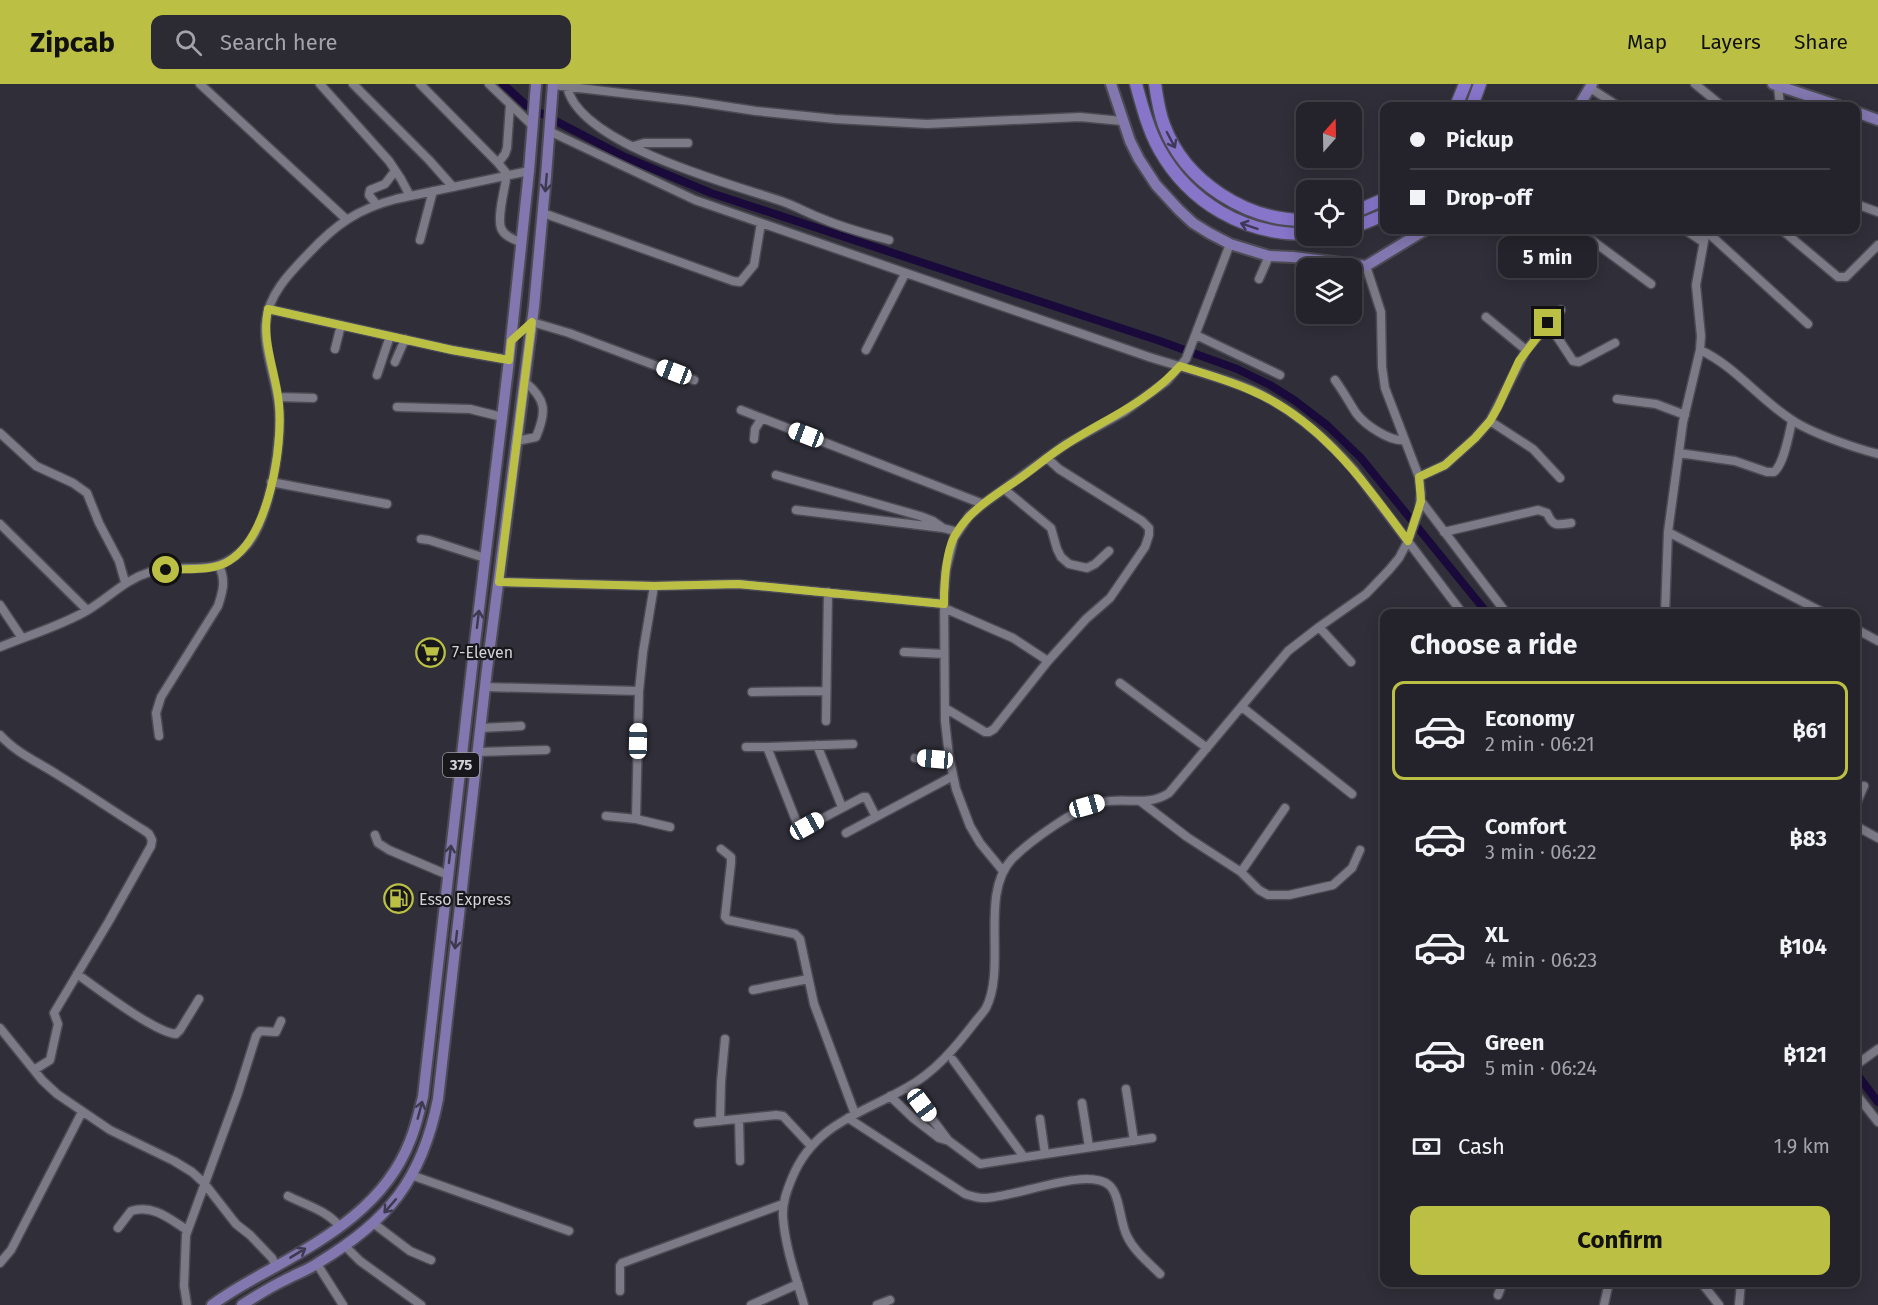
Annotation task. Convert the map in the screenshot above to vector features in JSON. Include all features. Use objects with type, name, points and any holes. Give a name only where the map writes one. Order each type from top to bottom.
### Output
[{"type":"highway","points":[[1136,84],[1146,118],[1159,149],[1180,180],[1209,205],[1242,224],[1282,234],[1296,234]]},
{"type":"highway","points":[[1155,84],[1165,127],[1187,165],[1222,195],[1241,206],[1267,216],[1296,220]]},
{"type":"highway","points":[[1458,102],[1465,84]]},
{"type":"highway","points":[[1473,102],[1480,84]]},
{"type":"highway","points":[[1362,209],[1380,201]]},
{"type":"highway","points":[[1362,224],[1380,217]]},
{"type":"main road","name":"375","points":[[242,1305],[345,1246],[392,1206],[411,1175],[433,1121],[438,1099],[485,687],[532,322],[553,84]]},
{"type":"main road","points":[[1111,84],[1122,121],[1139,159],[1167,197],[1193,223],[1230,244],[1269,256],[1366,266],[1418,234]]},
{"type":"main road","points":[[1775,85],[1827,102]]},
{"type":"main road","points":[[1581,102],[1591,86]]},
{"type":"main road","name":"375","points":[[212,1305],[233,1289],[340,1227],[368,1206],[387,1183],[410,1143],[417,1122],[423,1097],[509,360],[536,89]]},
{"type":"main road","points":[[1860,113],[1878,120]]},
{"type":"main road","points":[[511,341],[532,322]]},
{"type":"street","points":[[200,84],[346,219]]},
{"type":"street","points":[[320,84],[389,161],[410,196]]},
{"type":"street","points":[[353,84],[453,187]]},
{"type":"street","points":[[420,84],[507,174],[500,218],[501,228],[506,235],[520,242]]},
{"type":"street","points":[[489,84],[510,105],[533,121]]},
{"type":"street","points":[[553,84],[835,119],[927,124],[1080,117],[1122,121]]},
{"type":"street","points":[[1695,84],[1717,102]]},
{"type":"street","points":[[1775,85],[1779,102]]},
{"type":"street","points":[[567,86],[571,99],[591,121],[660,159],[783,202],[845,227],[889,240]]},
{"type":"street","points":[[1591,86],[1613,102]]},
{"type":"street","points":[[498,163],[506,154],[510,105]]},
{"type":"street","points":[[549,128],[695,200],[905,274],[1183,363],[1271,400],[1300,420],[1339,453],[1409,537],[1460,609]]},
{"type":"street","points":[[634,146],[644,143],[688,143]]},
{"type":"street","points":[[376,204],[369,195],[370,190],[385,184],[395,171]]},
{"type":"street","points":[[0,648],[87,610],[125,582],[151,572],[219,566],[230,561],[247,544],[259,525],[272,482],[279,435],[278,398],[265,322],[274,296],[296,266],[323,238],[346,219],[376,204],[529,171]]},
{"type":"street","points":[[420,240],[433,192]]},
{"type":"street","points":[[1860,205],[1878,212]]},
{"type":"street","points":[[543,213],[733,282],[740,282],[754,265],[761,223]]},
{"type":"street","points":[[1583,234],[1651,284]]},
{"type":"street","points":[[1691,234],[1703,242]]},
{"type":"street","points":[[1665,609],[1668,532],[1685,415],[1700,350],[1701,336],[1696,285],[1705,234]]},
{"type":"street","points":[[1710,234],[1808,324]]},
{"type":"street","points":[[1787,234],[1838,277],[1846,277],[1878,245]]},
{"type":"street","points":[[1002,871],[970,826],[961,805],[949,756],[945,708],[944,606],[950,549],[969,516],[983,504],[1066,444],[1124,412],[1167,381],[1183,363],[1195,338],[1230,244]]},
{"type":"street","points":[[1258,279],[1269,256]]},
{"type":"street","points":[[804,1305],[786,1238],[783,1204],[794,1173],[811,1146],[822,1135],[852,1116],[908,1087],[934,1068],[960,1041],[986,1008],[993,987],[997,895],[1002,871],[1013,858],[1056,825],[1087,806],[1104,801],[1159,800],[1169,793],[1288,651],[1378,582],[1399,558],[1420,506],[1419,477],[1385,388],[1382,367],[1381,312],[1366,266]]},
{"type":"street","points":[[866,350],[905,274]]},
{"type":"street","points":[[268,309],[509,360]]},
{"type":"street","points":[[1419,477],[1445,465],[1490,421],[1517,365],[1548,323],[1561,310]]},
{"type":"street","points":[[1486,317],[1526,351]]},
{"type":"street","points":[[532,322],[569,333],[694,380]]},
{"type":"street","points":[[1548,323],[1573,361],[1584,361],[1615,343]]},
{"type":"street","points":[[335,349],[341,326]]},
{"type":"street","points":[[377,375],[390,336]]},
{"type":"street","points":[[1195,338],[1280,375]]},
{"type":"street","points":[[395,362],[405,339]]},
{"type":"street","points":[[1700,350],[1720,361],[1792,421],[1878,454]]},
{"type":"street","points":[[1335,380],[1346,393],[1356,413],[1364,420],[1390,438],[1397,441],[1405,440]]},
{"type":"street","points":[[517,441],[536,437],[543,413],[542,400],[537,392],[525,382]]},
{"type":"street","points":[[278,398],[313,398]]},
{"type":"street","points":[[1617,399],[1656,404],[1685,415]]},
{"type":"street","points":[[398,407],[470,409],[502,417]]},
{"type":"street","points":[[741,410],[983,504]]},
{"type":"street","points":[[754,439],[755,429],[762,418]]},
{"type":"street","points":[[1490,421],[1533,448],[1560,478]]},
{"type":"street","points":[[1679,453],[1735,461],[1767,472],[1774,472],[1779,468],[1792,421]]},
{"type":"street","points":[[0,434],[36,466],[73,483],[87,493],[99,523],[119,561],[125,582]]},
{"type":"street","points":[[945,708],[985,732],[994,729],[1048,661],[1086,619],[1110,598],[1140,555],[1149,535],[1149,528],[1142,520],[1059,469],[1047,458]]},
{"type":"street","points":[[776,475],[920,516],[943,528]]},
{"type":"street","points":[[272,482],[387,504]]},
{"type":"street","points":[[1004,489],[1051,528],[1057,549],[1061,557],[1069,564],[1087,568],[1109,551]]},
{"type":"street","points":[[1420,506],[1444,532],[1503,609]]},
{"type":"street","points":[[796,510],[943,528],[958,532]]},
{"type":"street","points":[[1444,532],[1538,510],[1547,513],[1554,524],[1571,523]]},
{"type":"street","points":[[0,524],[87,610]]},
{"type":"street","points":[[1668,532],[1816,609]]},
{"type":"street","points":[[421,539],[485,558]]},
{"type":"street","points":[[159,735],[156,712],[161,697],[218,606],[224,575],[219,566]]},
{"type":"street","points":[[499,582],[654,586],[738,584],[944,606],[1012,638],[1048,661]]},
{"type":"street","points":[[636,819],[639,692],[654,586]]},
{"type":"street","points":[[826,721],[828,592]]},
{"type":"street","points":[[0,605],[22,638]]},
{"type":"street","points":[[1319,627],[1351,662]]},
{"type":"street","points":[[1860,631],[1878,641]]},
{"type":"street","points":[[904,652],[945,654]]},
{"type":"street","points":[[1120,683],[1207,748]]},
{"type":"street","points":[[485,687],[639,692]]},
{"type":"street","points":[[752,692],[826,691]]},
{"type":"street","points":[[1242,707],[1352,794]]},
{"type":"street","points":[[481,728],[521,726]]},
{"type":"street","points":[[0,735],[7,743],[29,758],[145,831],[152,840],[151,846],[109,921],[54,1013],[58,1024],[50,1060],[34,1070]]},
{"type":"street","points":[[746,747],[853,744]]},
{"type":"street","points":[[817,745],[842,807]]},
{"type":"street","points":[[767,747],[797,823],[801,826],[807,826],[863,796],[866,796],[876,817]]},
{"type":"street","points":[[478,752],[546,750]]},
{"type":"street","points":[[915,758],[935,759],[949,756]]},
{"type":"street","points":[[846,833],[953,776]]},
{"type":"street","points":[[1860,795],[1864,786]]},
{"type":"street","points":[[1140,801],[1187,837],[1241,872],[1259,890],[1268,895],[1289,895],[1333,885],[1352,868],[1360,850]]},
{"type":"street","points":[[1241,872],[1285,808]]},
{"type":"street","points":[[606,816],[636,819],[670,827]]},
{"type":"street","points":[[1860,828],[1878,838]]},
{"type":"street","points":[[375,835],[378,843],[389,850],[448,875]]},
{"type":"street","points":[[721,849],[731,857],[725,918],[798,935],[814,1004],[852,1116],[973,1197],[989,1198],[1068,1181],[1088,1179],[1104,1182],[1114,1190],[1126,1235],[1134,1249],[1160,1274]]},
{"type":"street","points":[[77,974],[168,1033],[176,1034],[180,1030],[199,999]]},
{"type":"street","points":[[753,990],[808,979]]},
{"type":"street","points":[[187,1305],[184,1286],[184,1254],[187,1230],[238,1093],[256,1036],[260,1031],[276,1032],[281,1021]]},
{"type":"street","points":[[0,1028],[57,1094],[110,1130],[192,1172],[236,1224],[272,1258],[276,1266]]},
{"type":"street","points":[[720,1121],[725,1039]]},
{"type":"street","points":[[1860,1061],[1878,1049]]},
{"type":"street","points":[[953,1060],[1024,1157]]},
{"type":"street","points":[[908,1087],[949,1141],[980,1164],[1152,1138]]},
{"type":"street","points":[[1126,1089],[1134,1141]]},
{"type":"street","points":[[890,1096],[939,1138],[949,1141]]},
{"type":"street","points":[[1860,1099],[1878,1122]]},
{"type":"street","points":[[1082,1103],[1089,1147]]},
{"type":"street","points":[[0,1263],[11,1250],[82,1112]]},
{"type":"street","points":[[698,1123],[783,1116],[811,1146]]},
{"type":"street","points":[[739,1119],[740,1161]]},
{"type":"street","points":[[1040,1119],[1046,1154]]},
{"type":"street","points":[[411,1175],[569,1231]]},
{"type":"street","points":[[288,1196],[324,1213],[340,1227]]},
{"type":"street","points":[[620,1291],[622,1263],[783,1204]]},
{"type":"street","points":[[118,1228],[131,1211],[146,1209],[156,1211],[187,1230]]},
{"type":"street","points":[[374,1223],[410,1251],[430,1260]]},
{"type":"street","points":[[345,1246],[360,1261],[421,1305]]},
{"type":"street","points":[[317,1264],[343,1305]]},
{"type":"street","points":[[751,1305],[798,1284]]},
{"type":"street","points":[[1498,1295],[1501,1287]]},
{"type":"street","points":[[1604,1305],[1608,1287]]},
{"type":"street","points":[[1705,1287],[1719,1305]]},
{"type":"street","points":[[1739,1305],[1741,1287]]},
{"type":"street","points":[[878,1305],[890,1300]]},
{"type":"waterway","points":[[503,84],[527,106],[625,157],[711,193],[1160,341],[1237,369],[1270,385],[1328,426],[1361,458],[1484,609]]},
{"type":"waterway","points":[[1860,1078],[1878,1102]]},
{"type":"place","name":"7-Eleven","points":[[431,652]]},
{"type":"place","name":"Esso Express","points":[[398,899]]},
{"type":"route","points":[[166,570],[206,568],[230,561],[247,544],[259,525],[267,502],[279,435],[279,404],[266,337],[265,322],[268,309],[452,350],[509,360],[511,341],[532,322],[499,582],[654,586],[738,584],[944,604],[950,549],[954,538],[969,516],[1066,444],[1142,400],[1167,381],[1180,366],[1251,390],[1271,400],[1300,420],[1339,453],[1408,541],[1421,501],[1419,477],[1445,465],[1490,421],[1519,361],[1548,323]]}]
